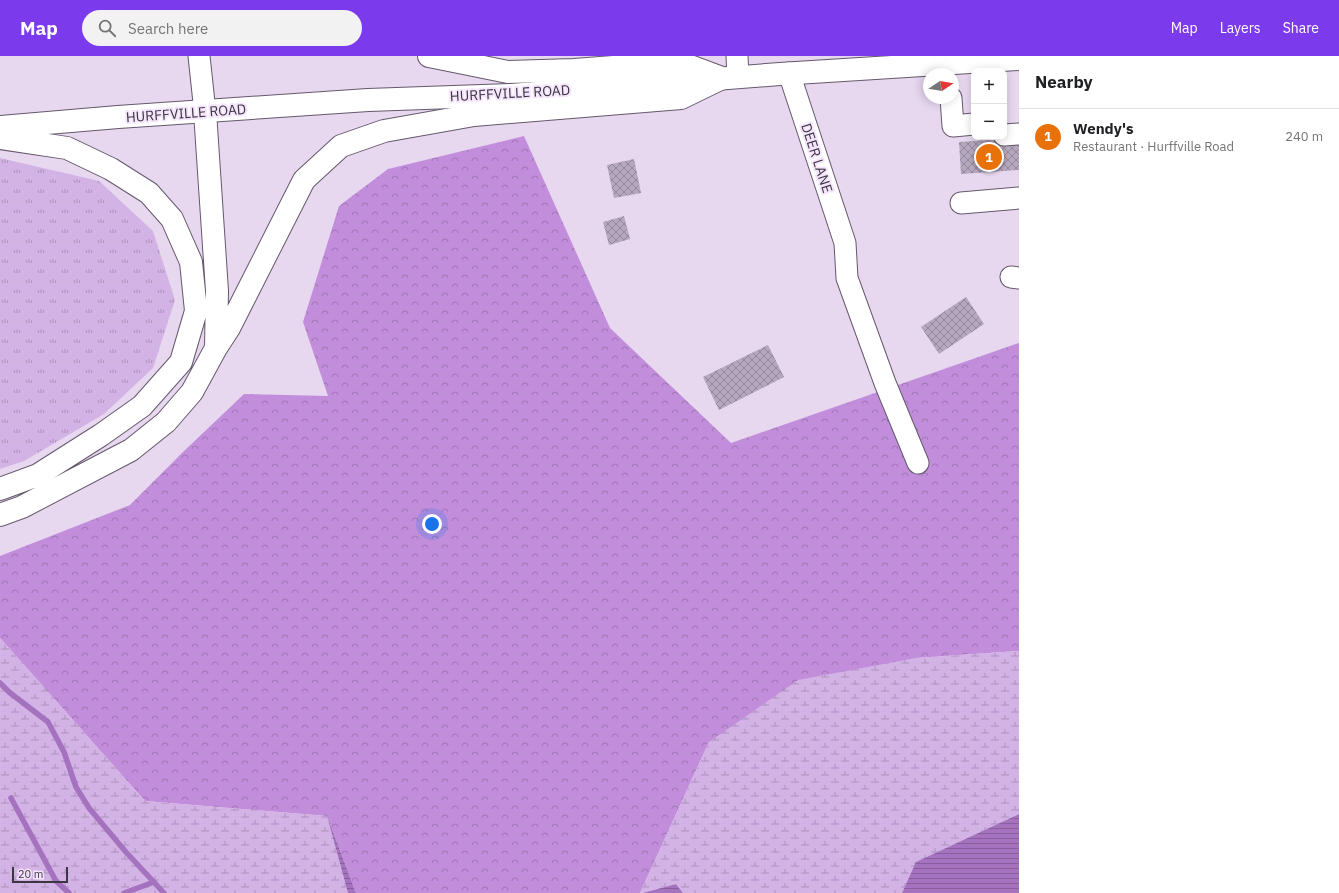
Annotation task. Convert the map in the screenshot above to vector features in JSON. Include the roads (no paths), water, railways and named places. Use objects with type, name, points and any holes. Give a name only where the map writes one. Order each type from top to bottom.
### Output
[{"type":"main road","points":[[429,56],[508,72],[574,70],[679,62],[732,70]]},
{"type":"main road","name":"HURFFVILLE ROAD","points":[[0,127],[118,117],[368,100],[511,95],[732,70],[789,73],[949,65],[1019,59]]},
{"type":"main road","points":[[0,515],[22,507],[130,450],[166,422],[192,392],[216,348],[229,328],[304,180],[340,146],[384,131],[474,116],[681,98],[732,70]]},
{"type":"main road","points":[[205,112],[217,291],[216,348]]},
{"type":"main road","points":[[0,138],[66,148],[111,169],[149,193],[172,219],[191,262],[196,311],[181,362],[142,406],[101,435],[38,475],[0,489]]},
{"type":"street","points":[[199,56],[205,112]]},
{"type":"street","name":"DEER LANE","points":[[789,73],[845,243],[847,278],[885,383],[918,463]]},
{"type":"street","points":[[949,132],[951,104]]},
{"type":"street","points":[[1007,122],[1019,121]]},
{"type":"street","points":[[949,132],[971,125]]},
{"type":"street","points":[[949,132],[971,136]]},
{"type":"street","points":[[1007,134],[1019,134]]},
{"type":"street","points":[[1019,198],[964,209],[1019,210]]},
{"type":"waterway","points":[[0,683],[9,692],[48,722],[64,752],[76,787],[89,808],[125,851],[164,893]]},
{"type":"waterway","points":[[11,798],[56,881],[69,893]]},
{"type":"waterway","points":[[124,893],[154,882]]},
{"type":"place","name":"Wendy's","points":[[989,157]]}]
